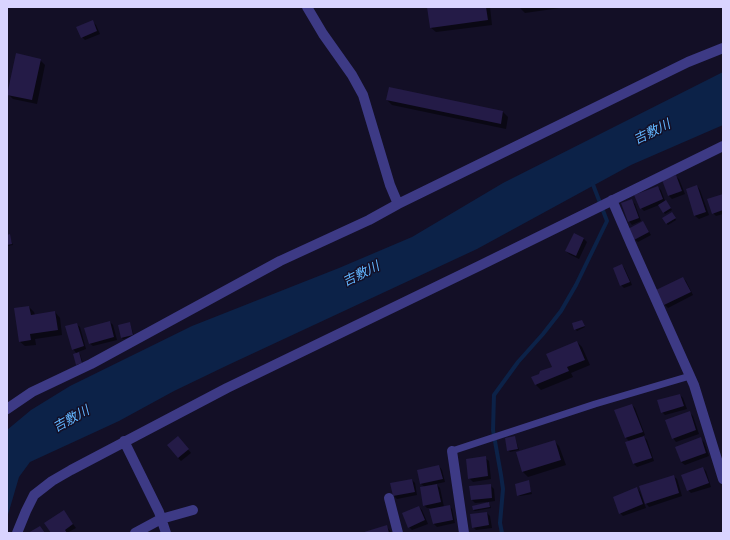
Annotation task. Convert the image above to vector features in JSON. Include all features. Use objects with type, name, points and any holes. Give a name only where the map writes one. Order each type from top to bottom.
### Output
[{"type":"street","points":[[307,7],[323,34],[352,75],[363,95],[390,185],[398,204]]},
{"type":"street","points":[[7,409],[32,392],[91,364],[280,261],[369,220],[398,204],[688,62],[723,48]]},
{"type":"street","points":[[18,533],[34,494],[52,481],[124,441],[226,388],[723,146]]},
{"type":"street","points":[[611,201],[694,385],[723,479]]},
{"type":"street","points":[[124,441],[161,519],[166,533]]},
{"type":"street","points":[[452,451],[464,533]]},
{"type":"street","points":[[389,498],[398,533]]},
{"type":"street","points":[[135,533],[161,519],[193,510]]},
{"type":"lane","points":[[452,451],[595,404],[690,376]]},
{"type":"water","name":"吉敷川","points":[[723,72],[723,125],[631,165],[477,249],[228,365],[174,391],[119,421],[30,462],[19,477],[7,518],[7,430],[31,410],[70,386],[192,326],[339,268],[412,237],[503,183]]},
{"type":"building","points":[[427,7],[486,7],[488,20],[430,28]]},
{"type":"building","points":[[93,20],[97,31],[81,38],[76,27]]},
{"type":"building","points":[[16,53],[41,59],[32,100],[7,95]]},
{"type":"building","points":[[389,87],[503,111],[501,124],[386,100]]},
{"type":"building","points":[[676,175],[682,191],[668,196],[662,180]]},
{"type":"building","points":[[697,185],[706,212],[694,216],[686,189]]},
{"type":"building","points":[[658,186],[663,199],[640,209],[634,195]]},
{"type":"building","points":[[723,194],[723,210],[712,214],[707,199]]},
{"type":"building","points":[[632,199],[639,218],[628,222],[621,203]]},
{"type":"building","points":[[666,200],[671,208],[663,213],[658,205]]},
{"type":"building","points":[[672,212],[676,218],[666,224],[662,218]]},
{"type":"building","points":[[643,221],[649,232],[634,240],[628,229]]},
{"type":"building","points":[[574,233],[584,238],[576,256],[565,251]]},
{"type":"building","points":[[10,234],[12,244],[7,245],[7,235]]},
{"type":"building","points":[[622,264],[630,282],[620,286],[613,268]]},
{"type":"building","points":[[683,277],[691,292],[664,305],[656,290]]},
{"type":"building","points":[[29,306],[31,315],[55,311],[58,330],[30,334],[31,340],[19,342],[14,308]]},
{"type":"building","points":[[582,320],[585,326],[574,330],[572,323]]},
{"type":"building","points":[[110,321],[114,337],[89,344],[84,328]]},
{"type":"building","points":[[130,322],[133,335],[121,338],[118,325]]},
{"type":"building","points":[[77,323],[84,346],[72,350],[65,326]]},
{"type":"building","points":[[577,341],[585,360],[567,367],[569,371],[535,385],[531,377],[539,374],[540,371],[552,367],[546,354]]},
{"type":"building","points":[[79,352],[82,363],[76,365],[73,354]]},
{"type":"building","points":[[680,394],[684,406],[661,413],[657,400]]},
{"type":"building","points":[[632,404],[643,432],[625,438],[614,410]]},
{"type":"building","points":[[690,411],[696,430],[672,439],[665,420]]},
{"type":"building","points":[[178,436],[189,449],[178,458],[167,445]]},
{"type":"building","points":[[515,436],[518,449],[507,451],[505,438]]},
{"type":"building","points":[[644,436],[652,458],[633,464],[625,442]]},
{"type":"building","points":[[701,437],[706,453],[681,462],[675,447]]},
{"type":"building","points":[[555,440],[561,460],[522,472],[516,452]]},
{"type":"building","points":[[486,456],[488,476],[468,479],[466,459]]},
{"type":"building","points":[[439,465],[443,479],[420,484],[417,470]]},
{"type":"building","points":[[703,467],[709,483],[687,491],[681,475]]},
{"type":"building","points":[[674,475],[679,493],[645,504],[639,486]]},
{"type":"building","points":[[412,479],[415,492],[393,496],[390,483]]},
{"type":"building","points":[[529,480],[531,492],[517,496],[515,484]]},
{"type":"building","points":[[437,484],[441,502],[423,506],[420,487]]},
{"type":"building","points":[[491,484],[492,498],[471,500],[469,486]]},
{"type":"building","points":[[637,487],[643,504],[619,514],[613,497]]},
{"type":"building","points":[[489,502],[490,507],[473,510],[472,506]]},
{"type":"building","points":[[450,505],[453,520],[433,524],[429,509]]},
{"type":"building","points":[[419,506],[425,520],[408,528],[402,513]]},
{"type":"building","points":[[64,510],[73,524],[65,530],[67,533],[51,533],[44,523]]},
{"type":"building","points":[[487,512],[489,525],[472,528],[470,514]]},
{"type":"building","points":[[387,525],[389,533],[361,533]]},
{"type":"building","points":[[40,526],[45,533],[28,533]]},
{"type":"waterway","points":[[502,533],[500,523],[503,489],[493,430],[494,395],[518,362],[561,311],[576,285],[607,221],[592,182]]}]
